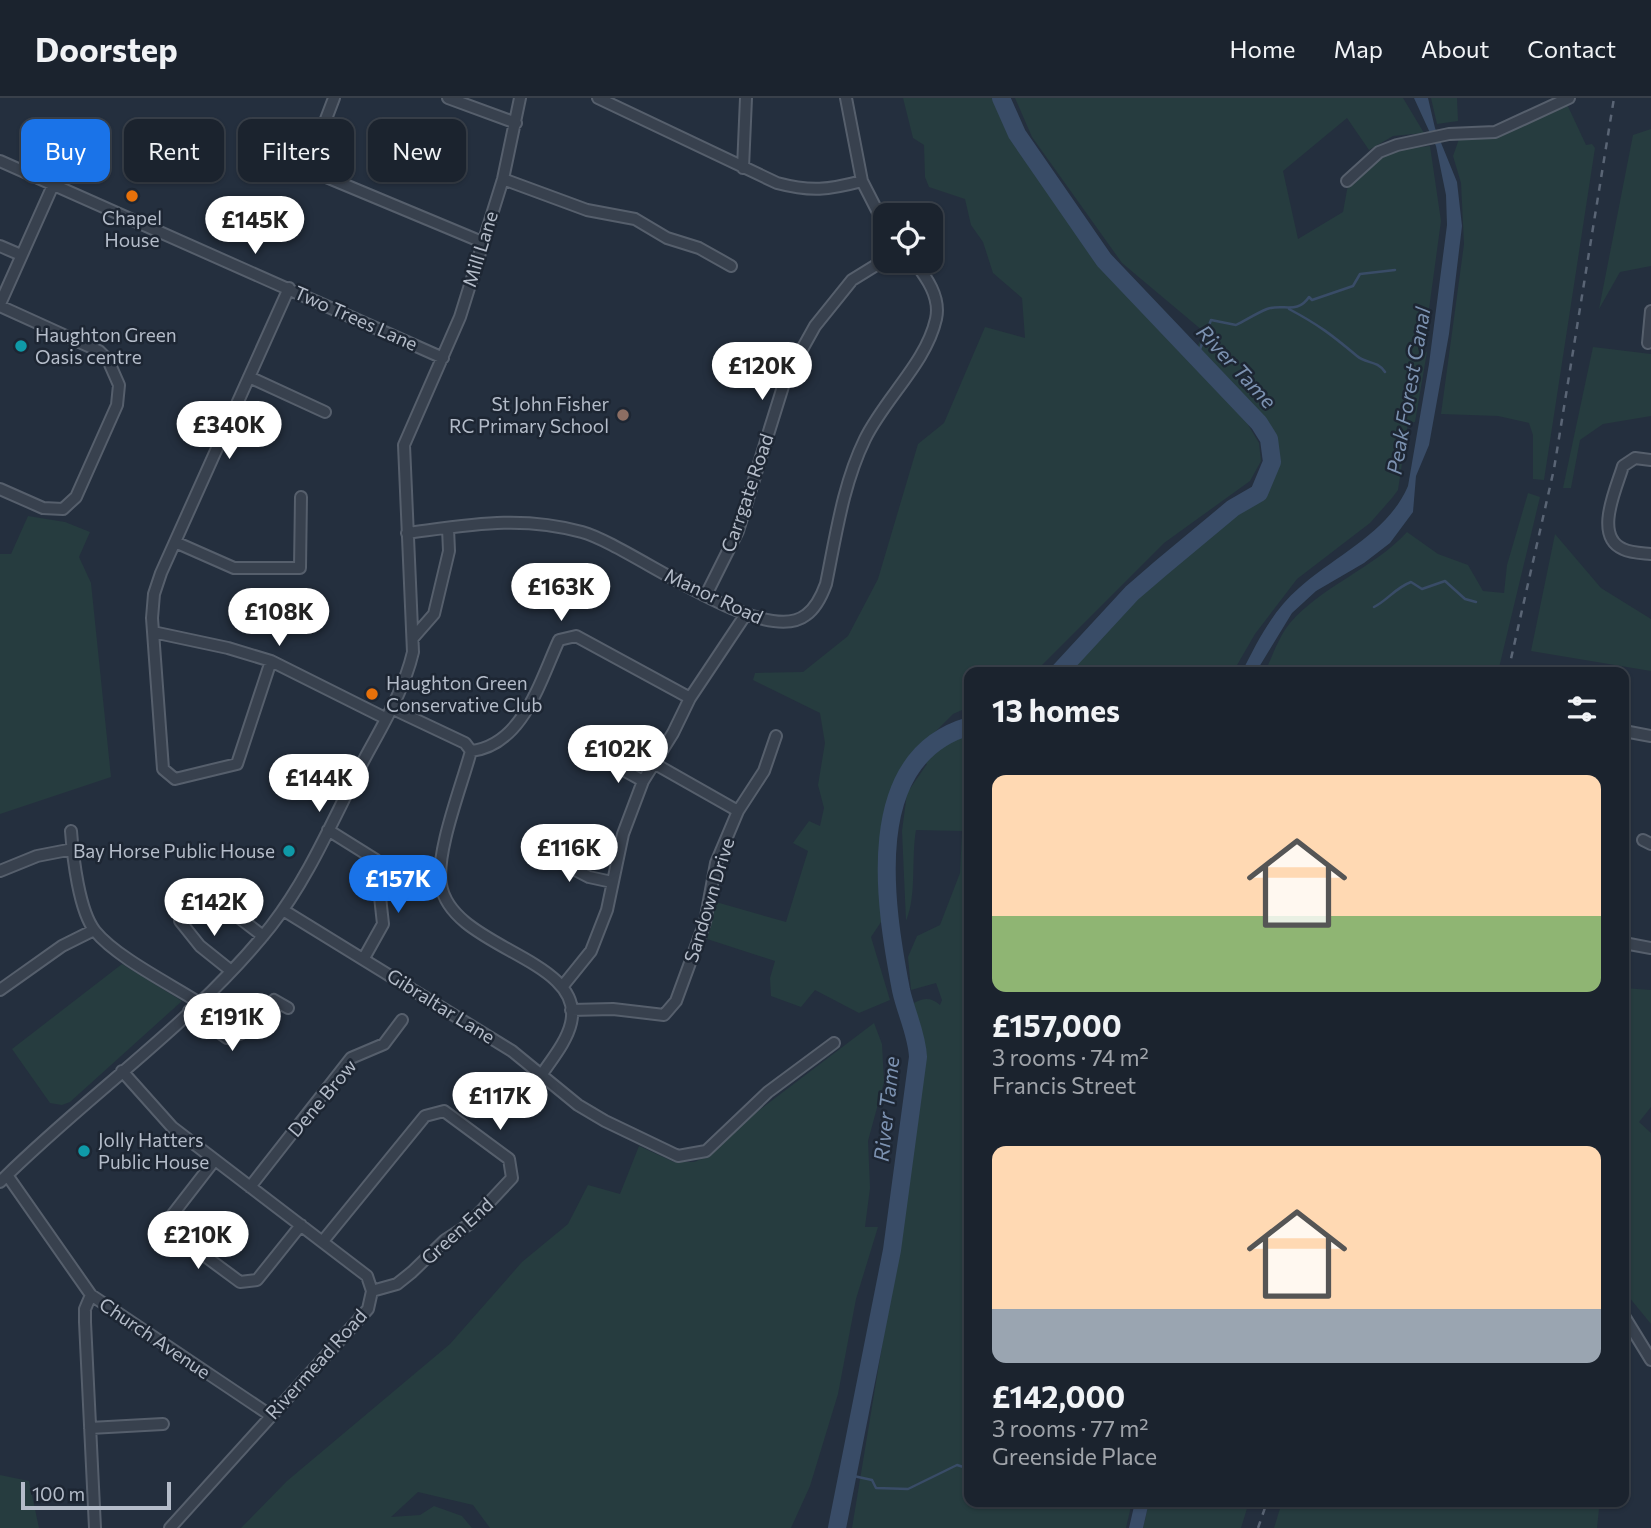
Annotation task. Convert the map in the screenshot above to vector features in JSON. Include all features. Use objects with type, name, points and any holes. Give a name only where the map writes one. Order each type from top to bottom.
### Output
[{"type":"street","points":[[334,98],[307,169],[482,242]]},
{"type":"street","points":[[448,98],[516,123]]},
{"type":"street","name":"Mill Lane","points":[[414,638],[404,445],[460,317],[503,179],[520,98]]},
{"type":"street","points":[[743,168],[746,98]]},
{"type":"street","points":[[846,98],[862,181],[873,203]]},
{"type":"street","points":[[1347,181],[1379,152],[1449,134],[1495,132],[1569,98]]},
{"type":"street","points":[[601,99],[777,183],[807,191],[862,181]]},
{"type":"street","name":"Two Trees Lane","points":[[0,160],[443,358]]},
{"type":"street","points":[[503,179],[587,210],[635,219],[667,238],[699,248],[732,266]]},
{"type":"street","points":[[0,489],[43,508],[63,509],[76,497],[117,405],[119,385],[108,360],[99,351],[0,305],[54,183]]},
{"type":"street","points":[[0,246],[21,255]]},
{"type":"street","name":"Carrgate Road","points":[[706,595],[738,531],[785,380],[815,326],[852,280],[873,267]]},
{"type":"street","name":"Manor Road","points":[[407,533],[506,520],[551,524],[586,533],[746,614],[775,623],[806,616],[821,596],[844,496],[865,438],[928,342],[937,316],[932,285],[923,273]]},
{"type":"street","points":[[271,662],[237,764],[175,779],[163,769],[153,632],[154,594],[289,288]]},
{"type":"street","points":[[1647,343],[1651,312]]},
{"type":"street","points":[[249,377],[325,412]]},
{"type":"street","points":[[1651,460],[1635,458],[1623,466],[1608,523],[1612,539],[1622,549],[1651,554]]},
{"type":"street","points":[[175,542],[234,568],[300,568],[300,497]]},
{"type":"street","points":[[3,1179],[189,1011],[263,936],[283,910],[328,830],[409,670],[414,638],[434,614],[449,551],[448,528]]},
{"type":"street","points":[[562,987],[591,951],[607,910],[622,834],[643,781],[690,698],[746,614]]},
{"type":"street","points":[[153,632],[228,648],[271,662],[465,743],[471,751]]},
{"type":"street","points":[[471,751],[488,749],[510,732],[524,716],[559,640],[576,636],[690,698]]},
{"type":"street","points":[[1629,732],[1651,736]]},
{"type":"street","name":"Sandown Drive","points":[[570,1010],[613,1009],[664,1015],[676,1002],[705,922],[716,863],[738,811],[764,771],[776,736]]},
{"type":"street","points":[[471,751],[439,866],[441,888],[453,911],[470,928],[556,978],[569,996],[572,1022],[542,1074]]},
{"type":"street","points":[[608,762],[643,781]]},
{"type":"street","points":[[655,764],[738,811]]},
{"type":"street","points":[[328,830],[376,860],[383,924],[364,958]]},
{"type":"street","points":[[71,831],[86,913],[94,930],[131,960],[198,1002]]},
{"type":"street","points":[[0,871],[37,856],[73,849]]},
{"type":"street","points":[[539,851],[589,877],[612,883]]},
{"type":"street","points":[[194,895],[229,910],[263,936]]},
{"type":"street","name":"Gibraltar Lane","points":[[283,910],[513,1051],[578,1105],[678,1156],[706,1151],[768,1092],[834,1043]]},
{"type":"street","points":[[180,921],[200,946],[230,970]]},
{"type":"street","points":[[0,990],[62,946],[94,930]]},
{"type":"street","points":[[1629,944],[1651,948]]},
{"type":"street","points":[[189,1011],[228,1038],[242,1033],[274,1000],[288,1008]]},
{"type":"street","name":"Dene Brow","points":[[250,1187],[351,1058],[384,1044],[402,1020]]},
{"type":"street","name":"Rivermead Road","points":[[122,1072],[172,1127],[368,1276],[372,1291],[368,1310],[170,1528]]},
{"type":"street","name":"Green End","points":[[323,1241],[425,1116],[444,1111],[509,1159],[512,1178],[468,1225],[445,1240],[397,1284],[372,1291]]},
{"type":"street","points":[[214,1161],[173,1214],[178,1236],[219,1267],[240,1282],[257,1280],[301,1225]]},
{"type":"street","name":"Church Avenue","points":[[3,1179],[91,1294],[270,1415]]},
{"type":"street","points":[[91,1294],[85,1309],[85,1322],[95,1528]]},
{"type":"street","points":[[1629,1324],[1651,1360]]},
{"type":"street","points":[[90,1428],[163,1424]]},
{"type":"green space","points":[[903,98],[1001,98],[1011,123],[1058,200],[1134,292],[1128,295],[1244,418],[1259,443],[1261,461],[1250,481],[1164,543],[1040,667],[964,667],[964,709],[953,714],[905,762],[910,768],[894,800],[889,824],[891,907],[871,937],[890,1000],[859,1013],[815,990],[801,1007],[771,996],[770,978],[775,961],[707,939],[716,902],[786,922],[808,851],[793,843],[809,821],[820,826],[824,808],[818,785],[825,743],[820,713],[753,680],[755,673],[803,672],[848,636],[878,579],[918,444],[944,423],[985,327],[1025,338],[1022,298],[993,273],[983,242],[971,225],[965,199],[929,187],[925,177],[924,145],[913,138]]},
{"type":"green space","points":[[1015,98],[1403,98],[1424,133],[1393,136],[1369,150],[1347,118],[1283,171],[1298,239],[1343,212],[1349,179],[1379,152],[1420,142],[1421,147],[1430,146],[1441,221],[1423,353],[1427,352],[1415,422],[1408,423],[1398,490],[1370,523],[1297,579],[1255,634],[1236,667],[1064,667],[1186,543],[1260,489],[1269,477],[1272,461],[1270,445],[1255,416],[1195,355],[1203,331],[1122,263],[1032,137]]},
{"type":"green space","points":[[1431,98],[1457,98],[1458,121],[1437,124]]},
{"type":"green space","points":[[1565,100],[1586,145],[1592,144],[1595,148],[1544,480],[1533,479],[1533,435],[1529,423],[1498,416],[1441,414],[1464,244],[1461,183],[1453,156],[1459,139],[1502,134],[1528,124]]},
{"type":"green space","points":[[1651,129],[1651,266],[1620,272],[1599,309],[1633,135]]},
{"type":"green space","points":[[1593,347],[1651,354],[1651,416],[1603,424],[1580,440],[1571,488],[1563,488]]},
{"type":"green space","points":[[1528,493],[1540,497],[1499,667],[1267,667],[1282,634],[1303,610],[1394,545],[1407,532],[1438,554],[1468,565],[1483,591],[1504,593],[1507,565]]},
{"type":"green space","points":[[28,516],[65,522],[90,532],[79,557],[91,583],[111,777],[0,814],[0,554],[11,554]]},
{"type":"green space","points":[[1555,534],[1601,588],[1651,619],[1651,671],[1531,651]]},
{"type":"green space","points":[[964,728],[964,1507],[1131,1507],[1126,1528],[852,1528],[909,1182],[902,1182],[918,1043],[906,1007],[927,999],[940,1005],[942,1000],[936,983],[911,990],[908,957],[917,936],[940,925],[960,873],[962,831],[916,830],[912,900],[906,921],[902,831],[907,793],[927,764],[917,760],[943,738]]},
{"type":"green space","points":[[122,964],[182,1001],[70,1102],[62,1105],[50,1103],[12,1049]]},
{"type":"green space","points":[[1629,988],[1651,990],[1651,1107],[1639,1122],[1651,1133],[1651,1324],[1629,1297]]},
{"type":"green space","points":[[874,1023],[882,1044],[884,1082],[868,1141],[870,1188],[865,1227],[878,1227],[856,1299],[838,1394],[810,1486],[791,1528],[490,1528],[473,1505],[418,1492],[391,1517],[420,1515],[434,1506],[462,1516],[472,1528],[241,1528],[287,1481],[450,1344],[522,1262],[568,1224],[588,1185],[620,1194],[639,1146],[674,1162],[694,1162],[711,1155],[750,1117]]},
{"type":"green space","points":[[0,1475],[29,1481],[39,1528],[0,1528]]},
{"type":"green space","points":[[1148,1507],[1247,1507],[1241,1528],[1143,1528]]},
{"type":"green space","points":[[1280,1507],[1599,1509],[1597,1528],[1274,1528]]},
{"type":"water","points":[[1414,98],[1428,98],[1435,128],[1457,182],[1462,226],[1449,334],[1429,445],[1416,476],[1413,512],[1390,543],[1364,563],[1316,591],[1292,613],[1259,667],[1245,667],[1266,627],[1281,606],[1313,576],[1360,542],[1388,517],[1408,486],[1429,364],[1447,225],[1446,195],[1436,146]]},
{"type":"water","points":[[1134,1507],[1148,1507],[1143,1528],[1129,1528]]},
{"type":"waterway","name":"River Tame","points":[[1001,98],[1017,134],[1104,260],[1259,423],[1269,439],[1272,462],[1259,493],[1233,508],[1132,593],[1064,667]]},
{"type":"waterway","points":[[1197,357],[1211,320],[1236,325],[1267,309],[1300,306],[1309,297],[1312,300],[1353,286],[1360,274],[1395,270]]},
{"type":"waterway","points":[[1289,309],[1385,372]]},
{"type":"waterway","points":[[1374,607],[1411,582],[1422,589],[1445,581],[1465,599],[1476,602]]},
{"type":"waterway","name":"River Tame","points":[[837,1528],[892,1250],[918,1057],[895,956],[887,878],[888,838],[896,801],[911,769],[935,743],[964,729]]},
{"type":"waterway","points":[[849,1475],[872,1480],[876,1488],[908,1489],[957,1465],[964,1467]]},
{"type":"railway","points":[[1509,667],[1554,469],[1614,98]]},
{"type":"railway","points":[[1258,1528],[1265,1507]]},
{"type":"place","name":"Chapel House","points":[[132,196]]},
{"type":"place","name":"Haughton Green Oasis centre","points":[[21,346]]},
{"type":"place","name":"St John Fisher RC Primary School","points":[[623,415]]},
{"type":"place","name":"Haughton Green Conservative Club","points":[[372,694]]},
{"type":"place","name":"Bay Horse Public House","points":[[289,851]]},
{"type":"place","name":"Jolly Hatters Public House","points":[[84,1151]]},
{"type":"water label","name":"Peak Forest Canal","points":[[1409,391]]}]
